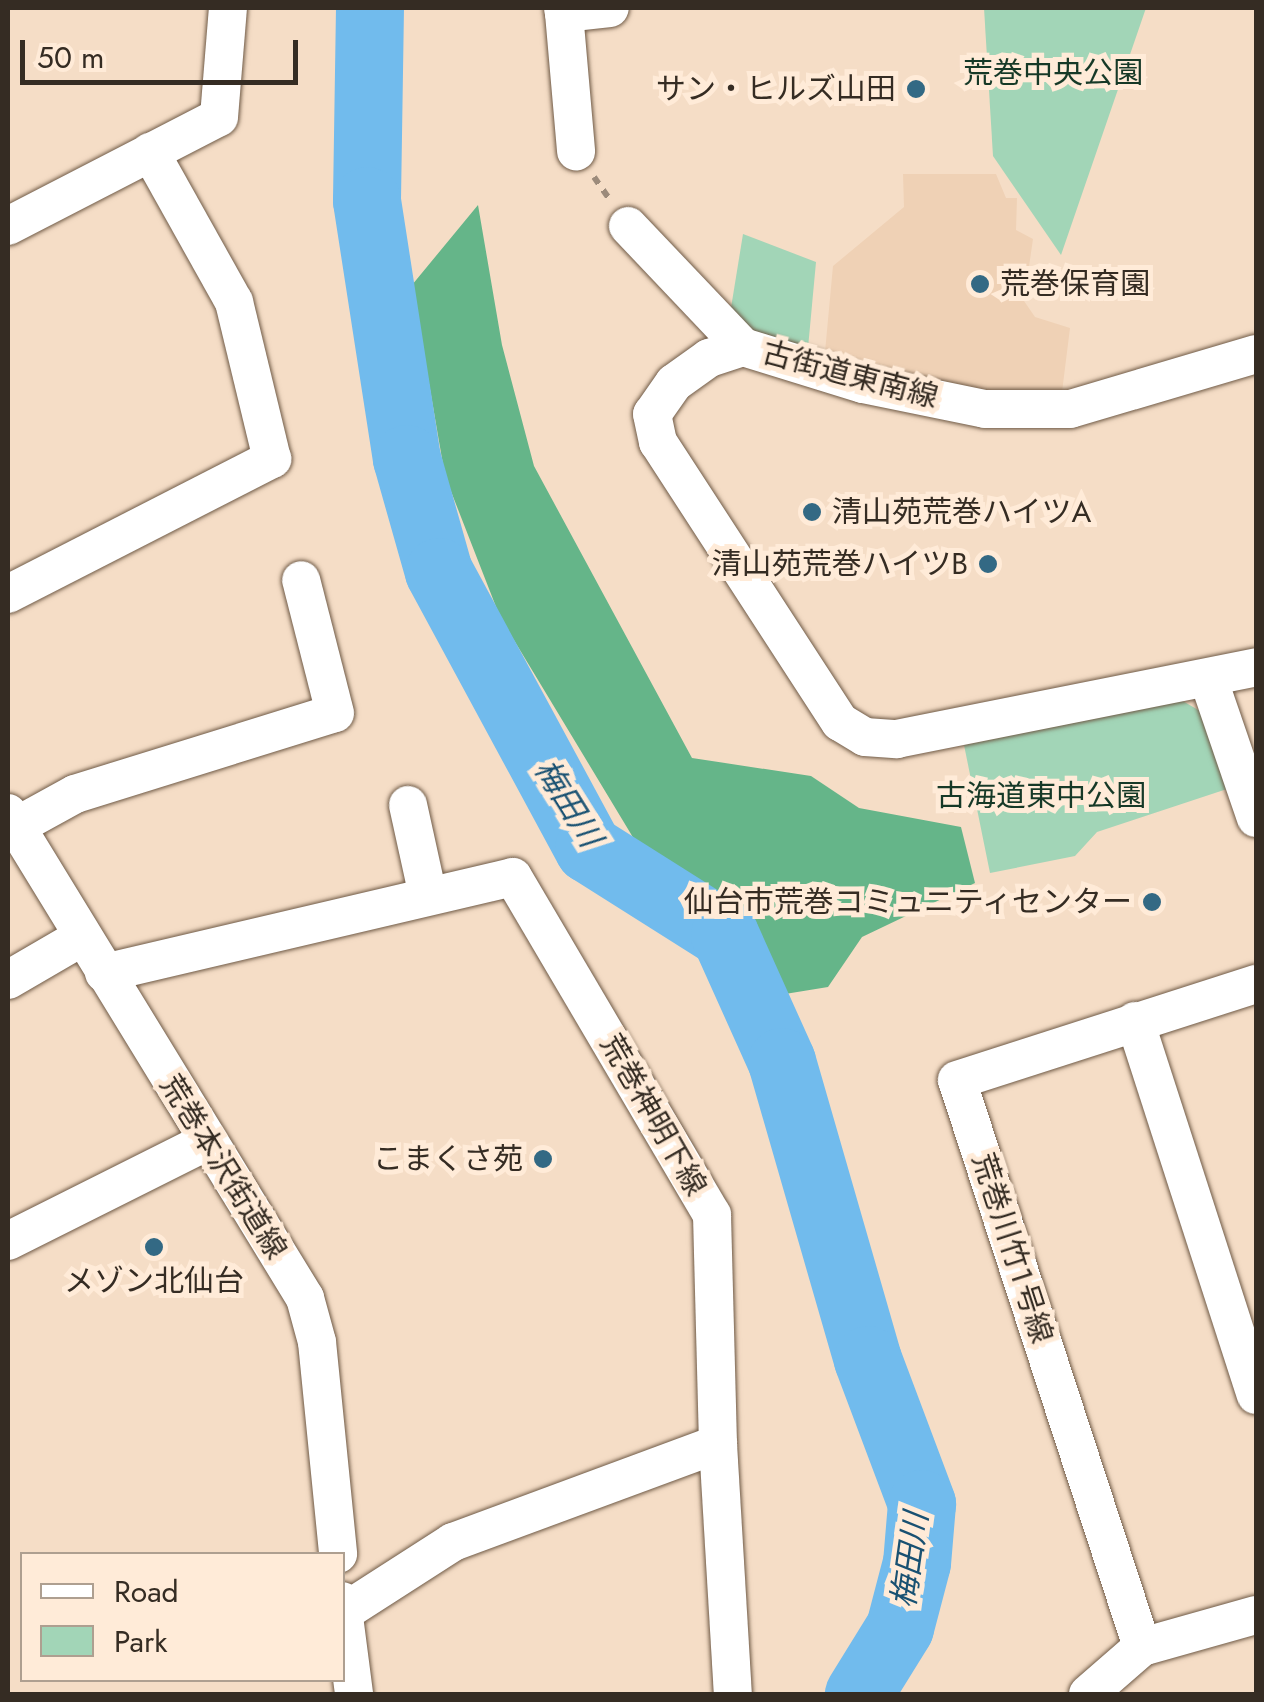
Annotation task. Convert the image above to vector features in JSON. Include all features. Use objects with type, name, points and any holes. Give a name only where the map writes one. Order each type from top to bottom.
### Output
[{"type":"street","points":[[8,226],[219,117],[228,8]]},
{"type":"street","points":[[576,151],[564,10],[610,8]]},
{"type":"street","points":[[8,594],[272,460],[234,302],[150,152]]},
{"type":"street","points":[[628,226],[743,347]]},
{"type":"street","name":"古街道東南線","points":[[1256,354],[1070,409],[985,409],[863,384],[743,347],[709,358],[674,383],[652,414],[658,442],[840,722],[865,738],[896,739],[1256,667]]},
{"type":"street","points":[[11,820],[75,794],[335,713],[301,580]]},
{"type":"street","points":[[1208,678],[1256,818]]},
{"type":"street","points":[[408,805],[428,896]]},
{"type":"street","name":"荒巻本沢街道線","points":[[11,820],[305,1298],[317,1342],[338,1552]]},
{"type":"street","name":"荒巻神明下線","points":[[104,973],[513,876],[712,1216],[718,1444]]},
{"type":"street","points":[[8,980],[82,937]]},
{"type":"street","name":"荒巻川竹１号線","points":[[1142,1646],[957,1080],[1256,984]]},
{"type":"street","points":[[1136,1021],[1256,1396]]},
{"type":"street","points":[[8,1241],[206,1142]]},
{"type":"street","points":[[345,1611],[448,1544],[718,1444],[734,1694]]},
{"type":"street","points":[[1088,1694],[1142,1646],[1256,1615]]},
{"type":"street","points":[[345,1620],[354,1694]]},
{"type":"path","points":[[576,151],[628,226]]},
{"type":"shaded area","points":[[903,174],[996,174],[1006,198],[1017,198],[1016,230],[1033,239],[1024,301],[1035,317],[1070,328],[1062,392],[971,396],[900,381],[825,352],[833,266],[904,207]]},
{"type":"green space","name":"荒巻中央公園","points":[[984,8],[1146,8],[1061,255],[993,156]]},
{"type":"green space","points":[[478,205],[502,345],[534,466],[692,758],[811,776],[859,808],[961,827],[975,883],[862,937],[828,987],[785,994],[748,911],[637,844],[500,617],[445,476],[412,285]]},
{"type":"green space","points":[[743,234],[816,262],[808,348],[738,329],[730,314]]},
{"type":"green space","name":"古海道東中公園","points":[[1181,700],[1200,711],[1227,789],[1097,832],[1075,856],[990,873],[964,745]]},
{"type":"waterway","name":"梅田川","points":[[370,8],[367,201],[407,459],[439,572],[589,849],[725,935],[782,1062],[868,1360],[922,1504],[917,1563],[900,1628],[859,1694]]},
{"type":"place","name":"サン・ヒルズ山田","points":[[916,89]]},
{"type":"place","name":"荒巻保育園","points":[[980,284]]},
{"type":"place","name":"清山苑荒巻ハイツA","points":[[812,512]]},
{"type":"place","name":"清山苑荒巻ハイツB","points":[[988,564]]},
{"type":"place","name":"仙台市荒巻コミュニティセンター","points":[[1152,902]]},
{"type":"place","name":"こまくさ苑","points":[[543,1159]]},
{"type":"place","name":"メゾン北仙台","points":[[154,1247]]}]
